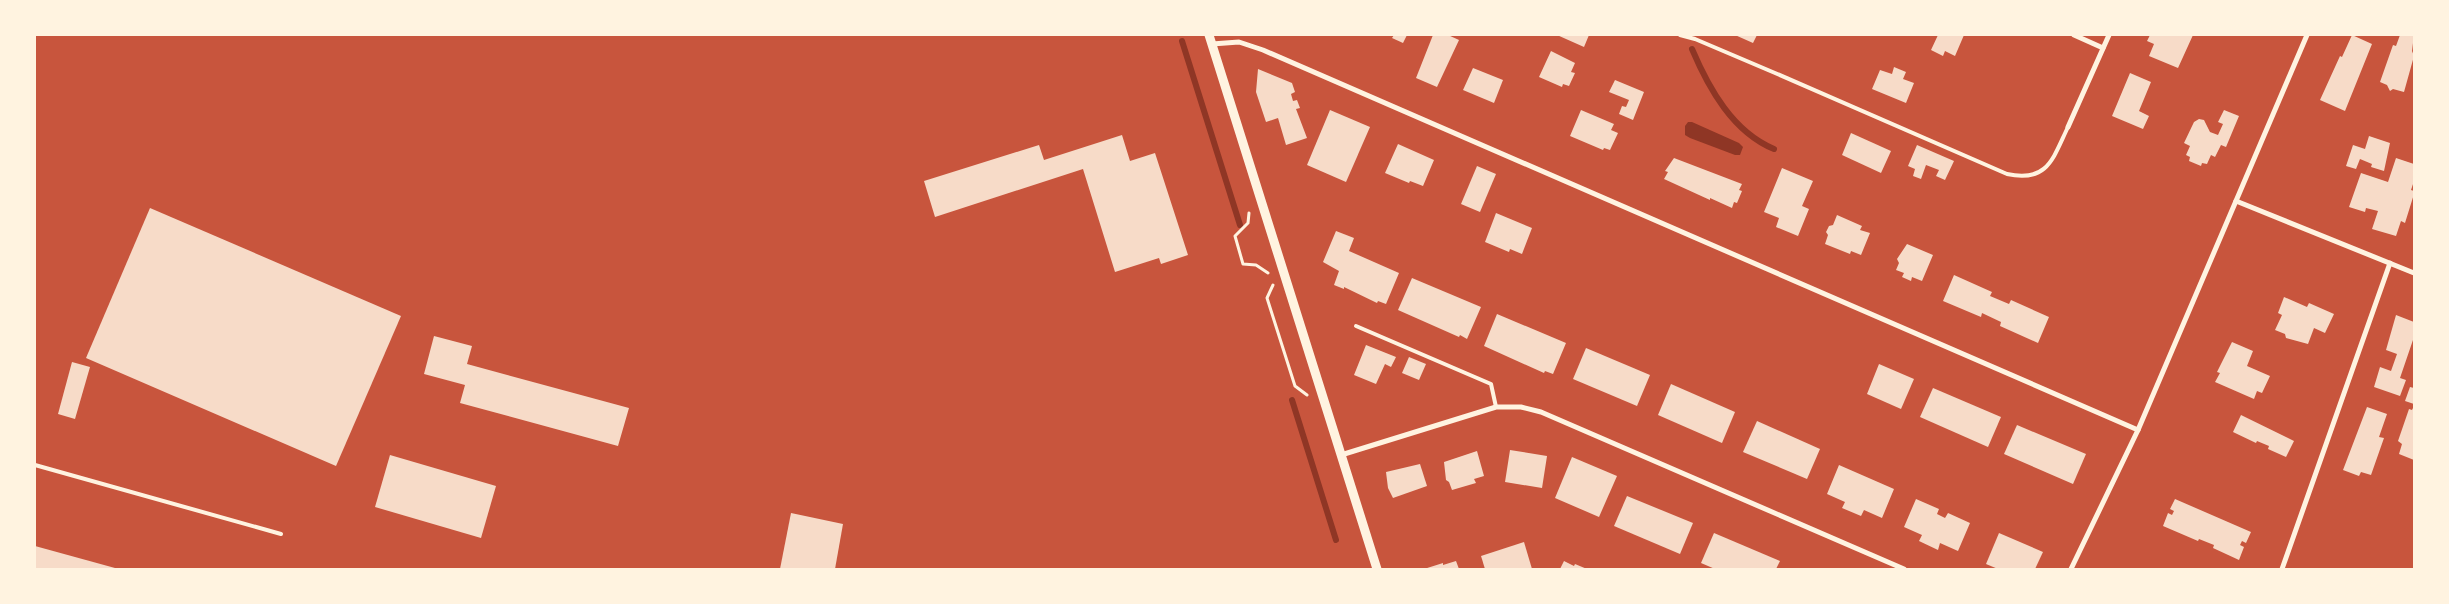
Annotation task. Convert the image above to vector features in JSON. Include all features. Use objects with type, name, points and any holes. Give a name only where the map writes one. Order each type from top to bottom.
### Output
[{"type":"street","points":[[1209,35],[1377,569]]},
{"type":"street","points":[[2074,35],[2103,48]]},
{"type":"street","points":[[2068,128],[2109,35]]},
{"type":"street","points":[[2071,569],[2138,430],[2307,35]]},
{"type":"street","points":[[1212,44],[1239,42],[1262,50],[2138,430]]},
{"type":"street","points":[[2236,201],[2414,273]]},
{"type":"street","points":[[2282,569],[2390,263]]},
{"type":"street","points":[[1341,456],[1496,408],[1521,407],[1541,412],[1904,569]]},
{"type":"lane","points":[[1680,35],[1695,39],[1767,69],[1988,167],[2012,175],[2031,176],[2048,167],[2068,128]]},
{"type":"lane","points":[[1356,326],[1491,384],[1496,408]]},
{"type":"lane","points":[[35,465],[281,534]]},
{"type":"path","points":[[1236,239],[1243,264],[1256,265],[1272,280],[1267,298],[1294,386],[1307,395],[1310,404]]},
{"type":"shaded area","points":[[1688,122],[1692,122],[1739,143],[1743,147],[1740,155],[1735,155],[1685,135],[1685,126]]},
{"type":"building","points":[[1394,35],[1407,35],[1403,43],[1392,38]]},
{"type":"building","points":[[1433,35],[1448,35],[1459,40],[1437,87],[1416,78]]},
{"type":"building","points":[[1557,35],[1589,35],[1584,47]]},
{"type":"building","points":[[1735,35],[1757,35],[1753,43]]},
{"type":"building","points":[[1938,35],[1964,35],[1955,56],[1945,51],[1943,56],[1931,50]]},
{"type":"building","points":[[2150,35],[2193,35],[2178,68],[2149,56],[2154,44],[2147,41]]},
{"type":"building","points":[[2352,35],[2372,44],[2345,111],[2320,100]]},
{"type":"building","points":[[2400,35],[2414,35],[2412,51],[2414,56],[2404,92],[2393,89],[2390,91],[2387,85],[2380,82],[2393,45],[2396,46]]},
{"type":"building","points":[[1551,51],[1575,63],[1571,72],[1575,73],[1569,86],[1563,84],[1562,87],[1539,77]]},
{"type":"building","points":[[1894,67],[1906,72],[1903,79],[1914,83],[1906,103],[1872,89],[1880,70],[1892,74]]},
{"type":"building","points":[[1473,68],[1503,80],[1494,103],[1463,90]]},
{"type":"building","points":[[1258,69],[1292,83],[1295,92],[1291,94],[1293,101],[1297,100],[1300,108],[1296,109],[1307,138],[1286,145],[1278,118],[1266,122],[1256,92]]},
{"type":"building","points":[[2130,73],[2151,82],[2139,111],[2149,116],[2143,129],[2112,116]]},
{"type":"building","points":[[1615,80],[1644,92],[1633,120],[1619,114],[1622,106],[1626,107],[1629,100],[1609,92]]},
{"type":"building","points":[[1330,110],[1370,127],[1346,182],[1307,165]]},
{"type":"building","points":[[1581,110],[1614,124],[1611,130],[1618,133],[1610,150],[1604,148],[1603,150],[1570,136]]},
{"type":"building","points":[[2224,110],[2239,116],[2226,147],[2221,145],[2215,157],[2211,155],[2207,164],[2202,163],[2201,166],[2189,161],[2190,157],[2186,155],[2190,146],[2184,143],[2194,122],[2199,119],[2204,120],[2210,132],[2218,135],[2223,124],[2218,122]]},
{"type":"building","points":[[1851,133],[1891,151],[1881,173],[1842,155]]},
{"type":"building","points":[[1122,135],[1130,161],[1155,153],[1188,255],[1161,264],[1159,258],[1115,272],[1083,169],[935,217],[924,181],[1039,145],[1044,160]]},
{"type":"building","points":[[2369,136],[2390,143],[2384,171],[2371,167],[2372,164],[2360,159],[2356,169],[2346,166],[2353,145],[2365,149]]},
{"type":"building","points":[[1398,144],[1434,160],[1423,186],[1410,181],[1409,183],[1385,173]]},
{"type":"building","points":[[1917,145],[1954,161],[1945,180],[1936,176],[1939,170],[1926,165],[1921,179],[1913,176],[1915,169],[1908,166]]},
{"type":"building","points":[[1674,158],[1742,184],[1739,190],[1742,191],[1737,203],[1734,202],[1732,208],[1664,179],[1668,172],[1665,171]]},
{"type":"building","points":[[2396,158],[2414,164],[2414,181],[2411,190],[2414,191],[2414,194],[2405,223],[2401,221],[2396,236],[2372,229],[2378,211],[2366,208],[2365,212],[2349,207],[2361,173],[2388,182]]},
{"type":"building","points":[[1477,166],[1496,174],[1480,212],[1461,204]]},
{"type":"building","points":[[1782,168],[1813,181],[1802,206],[1809,209],[1798,236],[1776,227],[1779,218],[1764,212]]},
{"type":"building","points":[[150,208],[401,316],[336,466],[86,358]]},
{"type":"building","points":[[1496,213],[1532,228],[1522,254],[1510,249],[1509,252],[1485,242]]},
{"type":"building","points":[[1837,215],[1862,226],[1860,230],[1870,233],[1861,255],[1851,251],[1850,254],[1825,244],[1828,235],[1826,232],[1829,226],[1833,225]]},
{"type":"building","points":[[1336,231],[1354,238],[1349,251],[1399,273],[1386,304],[1378,301],[1377,303],[1344,287],[1344,289],[1334,285],[1339,271],[1323,262]]},
{"type":"building","points":[[1907,244],[1933,255],[1922,281],[1912,277],[1911,281],[1902,277],[1904,273],[1896,270],[1899,263],[1897,259]]},
{"type":"building","points":[[1954,275],[1992,292],[1990,296],[2009,304],[2011,300],[2049,317],[2038,343],[2000,326],[2001,322],[1982,313],[1981,317],[1943,301]]},
{"type":"building","points":[[1412,278],[1481,307],[1467,339],[1398,310]]},
{"type":"building","points":[[2284,297],[2307,307],[2309,303],[2334,314],[2325,333],[2314,328],[2308,344],[2286,338],[2285,334],[2275,330],[2282,315],[2278,313]]},
{"type":"building","points":[[1497,314],[1566,343],[1553,374],[1545,371],[1544,373],[1484,346]]},
{"type":"building","points":[[2396,315],[2414,322],[2414,337],[2400,378],[2406,380],[2400,396],[2374,387],[2380,367],[2391,371],[2397,354],[2386,350]]},
{"type":"building","points":[[434,336],[472,346],[467,364],[629,408],[618,446],[460,403],[465,385],[424,374]]},
{"type":"building","points":[[2232,342],[2253,351],[2247,366],[2270,376],[2262,393],[2257,391],[2254,399],[2215,382],[2220,373],[2217,372]]},
{"type":"building","points":[[1366,345],[1396,357],[1391,367],[1385,364],[1376,384],[1354,375]]},
{"type":"building","points":[[1586,348],[1650,375],[1637,406],[1573,379]]},
{"type":"building","points":[[1409,357],[1426,364],[1419,380],[1402,373]]},
{"type":"building","points":[[72,362],[90,367],[75,419],[58,414]]},
{"type":"building","points":[[1879,364],[1914,379],[1901,409],[1867,394]]},
{"type":"building","points":[[1671,384],[1735,412],[1722,443],[1658,415]]},
{"type":"building","points":[[2410,387],[2414,388],[2414,404],[2405,401]]},
{"type":"building","points":[[1933,388],[2001,417],[1988,447],[1920,417]]},
{"type":"building","points":[[2414,406],[2414,460],[2399,454],[2402,444],[2398,441],[2409,409],[2412,410]]},
{"type":"building","points":[[2367,407],[2387,414],[2379,437],[2384,438],[2371,475],[2361,472],[2359,476],[2343,470]]},
{"type":"building","points":[[2241,415],[2294,441],[2286,457],[2268,449],[2269,446],[2257,441],[2256,443],[2233,432]]},
{"type":"building","points":[[1757,421],[1820,449],[1807,479],[1743,452]]},
{"type":"building","points":[[2017,425],[2086,454],[2073,484],[2004,454]]},
{"type":"building","points":[[1510,450],[1547,456],[1542,488],[1505,482]]},
{"type":"building","points":[[1477,451],[1484,476],[1474,479],[1476,483],[1452,490],[1449,482],[1446,480],[1444,462]]},
{"type":"building","points":[[390,455],[496,486],[481,538],[375,507]]},
{"type":"building","points":[[1572,457],[1617,476],[1599,517],[1555,498]]},
{"type":"building","points":[[1420,464],[1427,486],[1393,498],[1388,488],[1386,472]]},
{"type":"building","points":[[1839,465],[1894,489],[1882,518],[1864,510],[1861,516],[1842,508],[1845,502],[1827,494]]},
{"type":"building","points":[[1627,496],[1693,523],[1680,554],[1614,526]]},
{"type":"building","points":[[1916,499],[1939,509],[1937,514],[1945,518],[1948,513],[1970,523],[1958,551],[1940,543],[1938,550],[1919,541],[1922,535],[1904,527]]},
{"type":"building","points":[[2175,499],[2251,532],[2246,543],[2242,541],[2240,545],[2244,547],[2239,560],[2213,548],[2214,545],[2199,539],[2198,541],[2163,526],[2168,513],[2172,515],[2174,511],[2170,509]]},
{"type":"building","points":[[791,513],[843,524],[835,569],[780,569]]},
{"type":"building","points":[[1714,533],[1780,561],[1776,569],[1715,569],[1701,563]]},
{"type":"building","points":[[1999,533],[2043,552],[2035,569],[1998,569],[1986,564]]},
{"type":"building","points":[[1524,542],[1532,569],[1485,569],[1481,556]]},
{"type":"building","points":[[35,546],[115,568],[115,569],[35,569]]},
{"type":"building","points":[[1456,561],[1459,569],[1424,569],[1443,563],[1443,565]]},
{"type":"building","points":[[1564,561],[1574,566],[1575,564],[1587,569],[1560,569]]},
{"type":"waterway","points":[[1182,41],[1240,225]]},
{"type":"waterway","points":[[1692,49],[1706,79],[1724,108],[1746,132],[1774,149]]},
{"type":"waterway","points":[[1292,400],[1336,540]]}]
